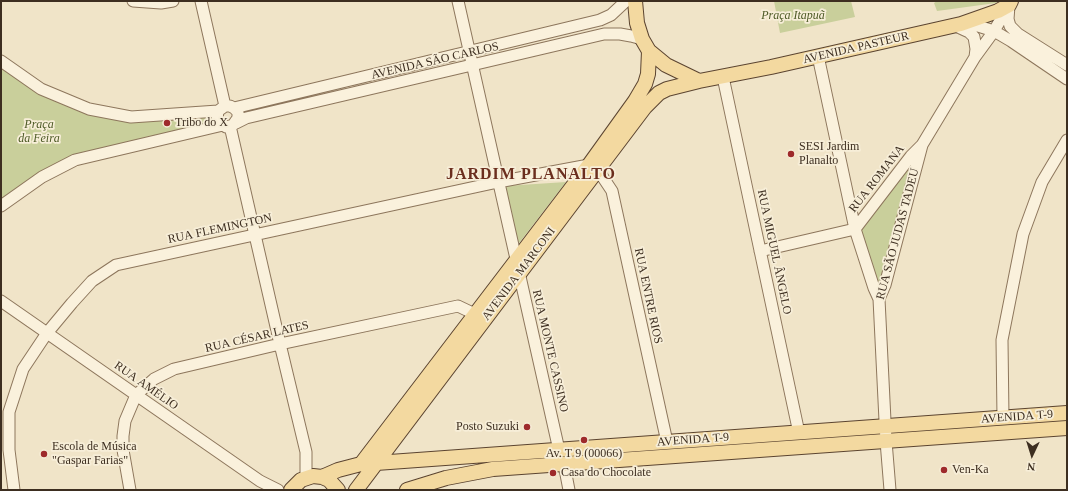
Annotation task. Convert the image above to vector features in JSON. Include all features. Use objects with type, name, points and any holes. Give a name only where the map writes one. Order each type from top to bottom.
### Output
[{"type":"main road","name":"AVENIDA MARCONI","points":[[361,464],[480,316],[519,274],[593,167],[640,104],[648,74],[645,45],[637,23],[635,1]]},
{"type":"main road","name":"AVENIDA PASTEUR","points":[[699,81],[958,25],[986,16],[1010,3]]},
{"type":"main road","points":[[645,45],[666,65],[699,81]]},
{"type":"main road","name":"AVENIDA MARCONI","points":[[640,104],[667,89],[699,81]]},
{"type":"main road","name":"AVENIDA MARCONI","points":[[356,490],[480,316],[516,260],[593,167]]},
{"type":"main road","name":"AVENIDA T-9","points":[[291,490],[296,484],[361,464],[1067,413]]},
{"type":"main road","name":"AVENIDA T-9","points":[[407,490],[446,478],[493,469],[1067,428]]},
{"type":"main road","points":[[316,477],[334,485],[338,490]]},
{"type":"street","points":[[133,1],[161,3],[173,1]]},
{"type":"street","points":[[201,1],[226,108],[218,119],[230,125]]},
{"type":"street","name":"RUA MONTE CASSINO","points":[[458,1],[559,450]]},
{"type":"street","name":"AVENIDA SÃO CARLOS","points":[[1,61],[41,89],[89,109],[132,117],[226,108],[600,20],[611,15],[626,1]]},
{"type":"street","points":[[1010,3],[1008,19],[1010,26],[1018,34],[1067,65]]},
{"type":"street","name":"RUA SÃO JUDAS TADEU","points":[[890,490],[885,427],[879,299],[885,285],[922,145],[975,57],[994,31],[1010,3]]},
{"type":"street","points":[[600,20],[604,34]]},
{"type":"street","points":[[958,25],[978,26],[994,31],[1067,79]]},
{"type":"street","points":[[958,25],[974,36],[976,49],[975,57]]},
{"type":"street","name":"AVENIDA SÃO CARLOS","points":[[1,206],[42,177],[75,160],[230,125],[246,118],[604,34],[626,35],[645,45]]},
{"type":"street","points":[[818,56],[855,228],[874,288],[879,299]]},
{"type":"street","name":"RUA MIGUEL ÂNGELO","points":[[723,77],[799,433]]},
{"type":"street","points":[[226,108],[238,112],[238,118],[230,125]]},
{"type":"street","points":[[230,125],[306,452],[316,477]]},
{"type":"street","points":[[1003,418],[1002,340],[1023,234],[1042,182],[1067,140]]},
{"type":"street","name":"RUA ROMANA","points":[[760,251],[855,228],[910,156],[922,145]]},
{"type":"street","name":"RUA FLEMINGTON","points":[[14,490],[9,450],[9,412],[23,369],[47,333],[72,303],[92,282],[116,265],[498,182],[593,167]]},
{"type":"street","name":"RUA ENTRE RIOS","points":[[593,167],[612,191],[666,442]]},
{"type":"street","name":"RUA AMÉLIO","points":[[1,301],[260,481],[278,490]]},
{"type":"street","name":"RUA CÉSAR LATES","points":[[130,490],[123,450],[125,421],[136,395],[154,379],[174,369],[280,344],[458,306],[480,316]]},
{"type":"street","points":[[564,464],[569,490]]},
{"type":"green space","name":"Praça Itapuã","points":[[774,1],[851,1],[855,17],[780,33]]},
{"type":"green space","points":[[937,1],[998,1],[996,3],[937,11],[934,3]]},
{"type":"green space","name":"Praça da Feira","points":[[1,66],[88,112],[204,116],[208,119],[207,124],[76,156],[1,201]]},
{"type":"green space","points":[[918,153],[881,289],[860,230]]},
{"type":"green space","points":[[566,182],[516,247],[505,186]]},
{"type":"place","name":"Tribo do X","points":[[167,123]]},
{"type":"place","name":"SESI Jardim Planalto","points":[[791,154]]},
{"type":"place","name":"Posto Suzuki","points":[[527,427]]},
{"type":"place","name":"Av. T 9 (00066)","points":[[584,440]]},
{"type":"place","name":"Escola de Música \"Gaspar Farias\"","points":[[44,454]]},
{"type":"place","name":"Ven-Ka","points":[[944,470]]},
{"type":"place","name":"Casa do Chocolate","points":[[553,473]]},
{"type":"district","name":"JARDIM PLANALTO","points":[[531,175]]}]
